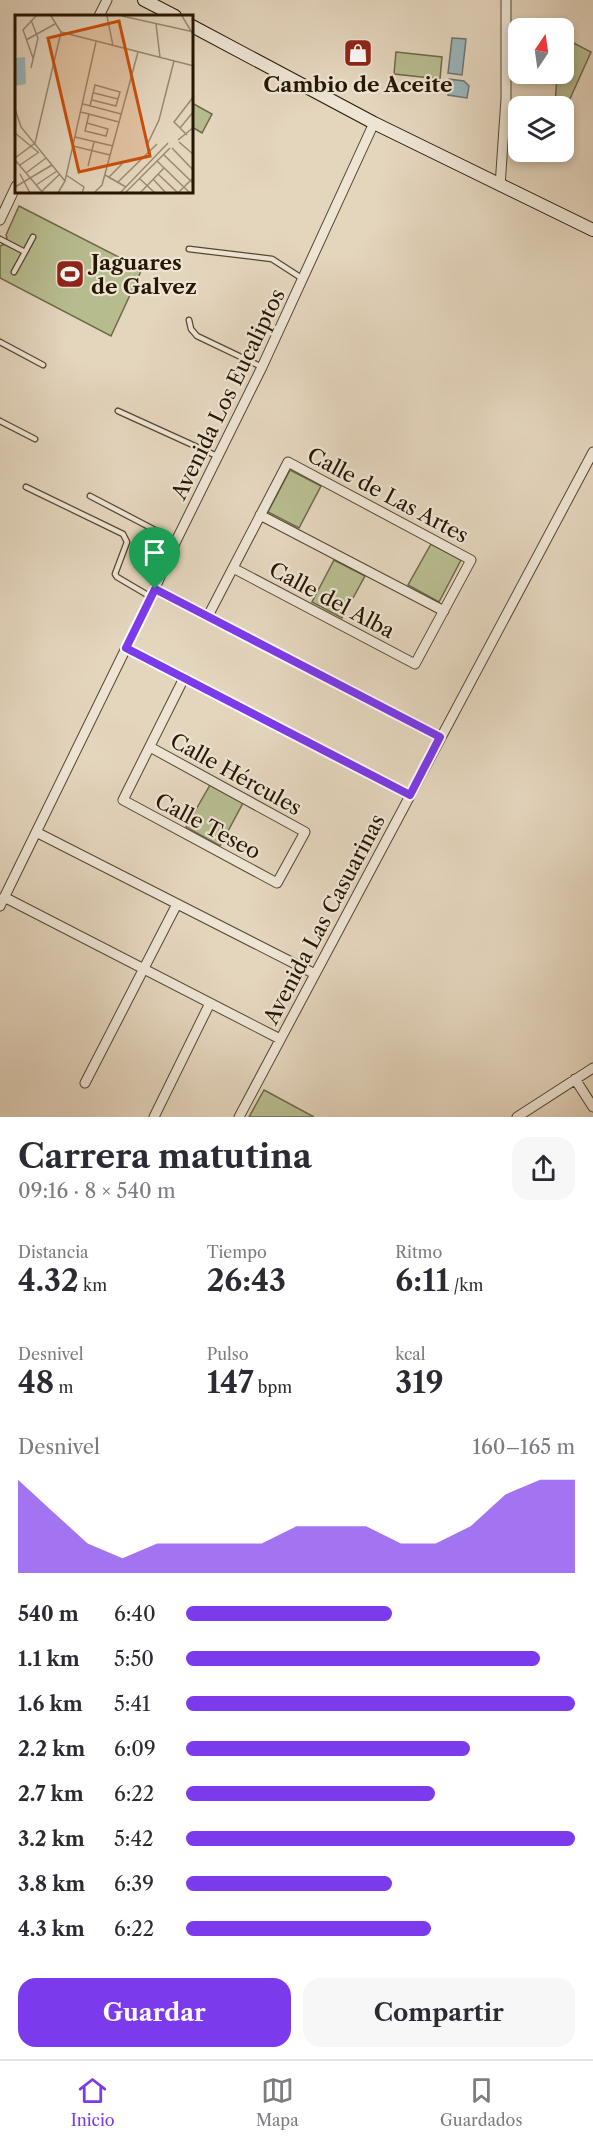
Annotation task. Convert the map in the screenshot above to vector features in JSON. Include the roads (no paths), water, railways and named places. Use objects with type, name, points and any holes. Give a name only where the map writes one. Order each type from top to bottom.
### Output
[{"type":"main road","points":[[144,0],[173,15]]},
{"type":"main road","points":[[194,27],[375,123],[593,230]]},
{"type":"street","points":[[100,15],[107,0]]},
{"type":"street","points":[[500,186],[506,99],[506,0]]},
{"type":"street","name":"Avenida Los Eucaliptos","points":[[2,902],[262,367],[375,123]]},
{"type":"street","points":[[0,220],[15,188]]},
{"type":"street","name":"Avenida Las Casuarinas","points":[[239,1117],[593,452]]},
{"type":"street","name":"Calle de Las Artes","points":[[260,515],[288,462],[471,560],[444,611]]},
{"type":"street","points":[[208,616],[260,515],[444,611]]},
{"type":"street","name":"Calle del Alba","points":[[233,568],[415,664],[444,611]]},
{"type":"street","points":[[153,593],[208,616],[440,737]]},
{"type":"street","points":[[126,648],[410,795]]},
{"type":"street","points":[[150,747],[184,678]]},
{"type":"street","name":"Calle Teseo","points":[[150,747],[123,800],[277,883]]},
{"type":"street","name":"Calle Hércules","points":[[150,747],[305,832],[277,883]]},
{"type":"street","points":[[36,832],[315,974]]},
{"type":"street","points":[[2,902],[143,969],[280,1039]]},
{"type":"street","points":[[86,1083],[177,904]]},
{"type":"street","points":[[154,1117],[210,1003]]},
{"type":"street","points":[[517,1117],[593,1068]]},
{"type":"street","points":[[575,1079],[593,1107]]},
{"type":"lane","points":[[14,272],[33,237]]},
{"type":"lane","points":[[0,239],[25,252]]},
{"type":"lane","points":[[189,249],[272,259],[303,279]]},
{"type":"lane","points":[[189,320],[191,329],[197,336],[262,367]]},
{"type":"lane","points":[[0,342],[43,365]]},
{"type":"lane","points":[[118,411],[217,456]]},
{"type":"lane","points":[[0,421],[35,439]]},
{"type":"lane","points":[[26,487],[123,534],[127,542],[115,574],[153,593]]},
{"type":"lane","points":[[90,496],[176,541]]},
{"type":"water","points":[[452,38],[466,39],[462,75],[448,73]]},
{"type":"water","points":[[449,79],[464,81],[469,86],[467,98],[448,95]]},
{"type":"place","name":"Cambio de Aceite","points":[[358,53]]},
{"type":"place","name":"Jaguares de Galvez","points":[[70,274]]}]
